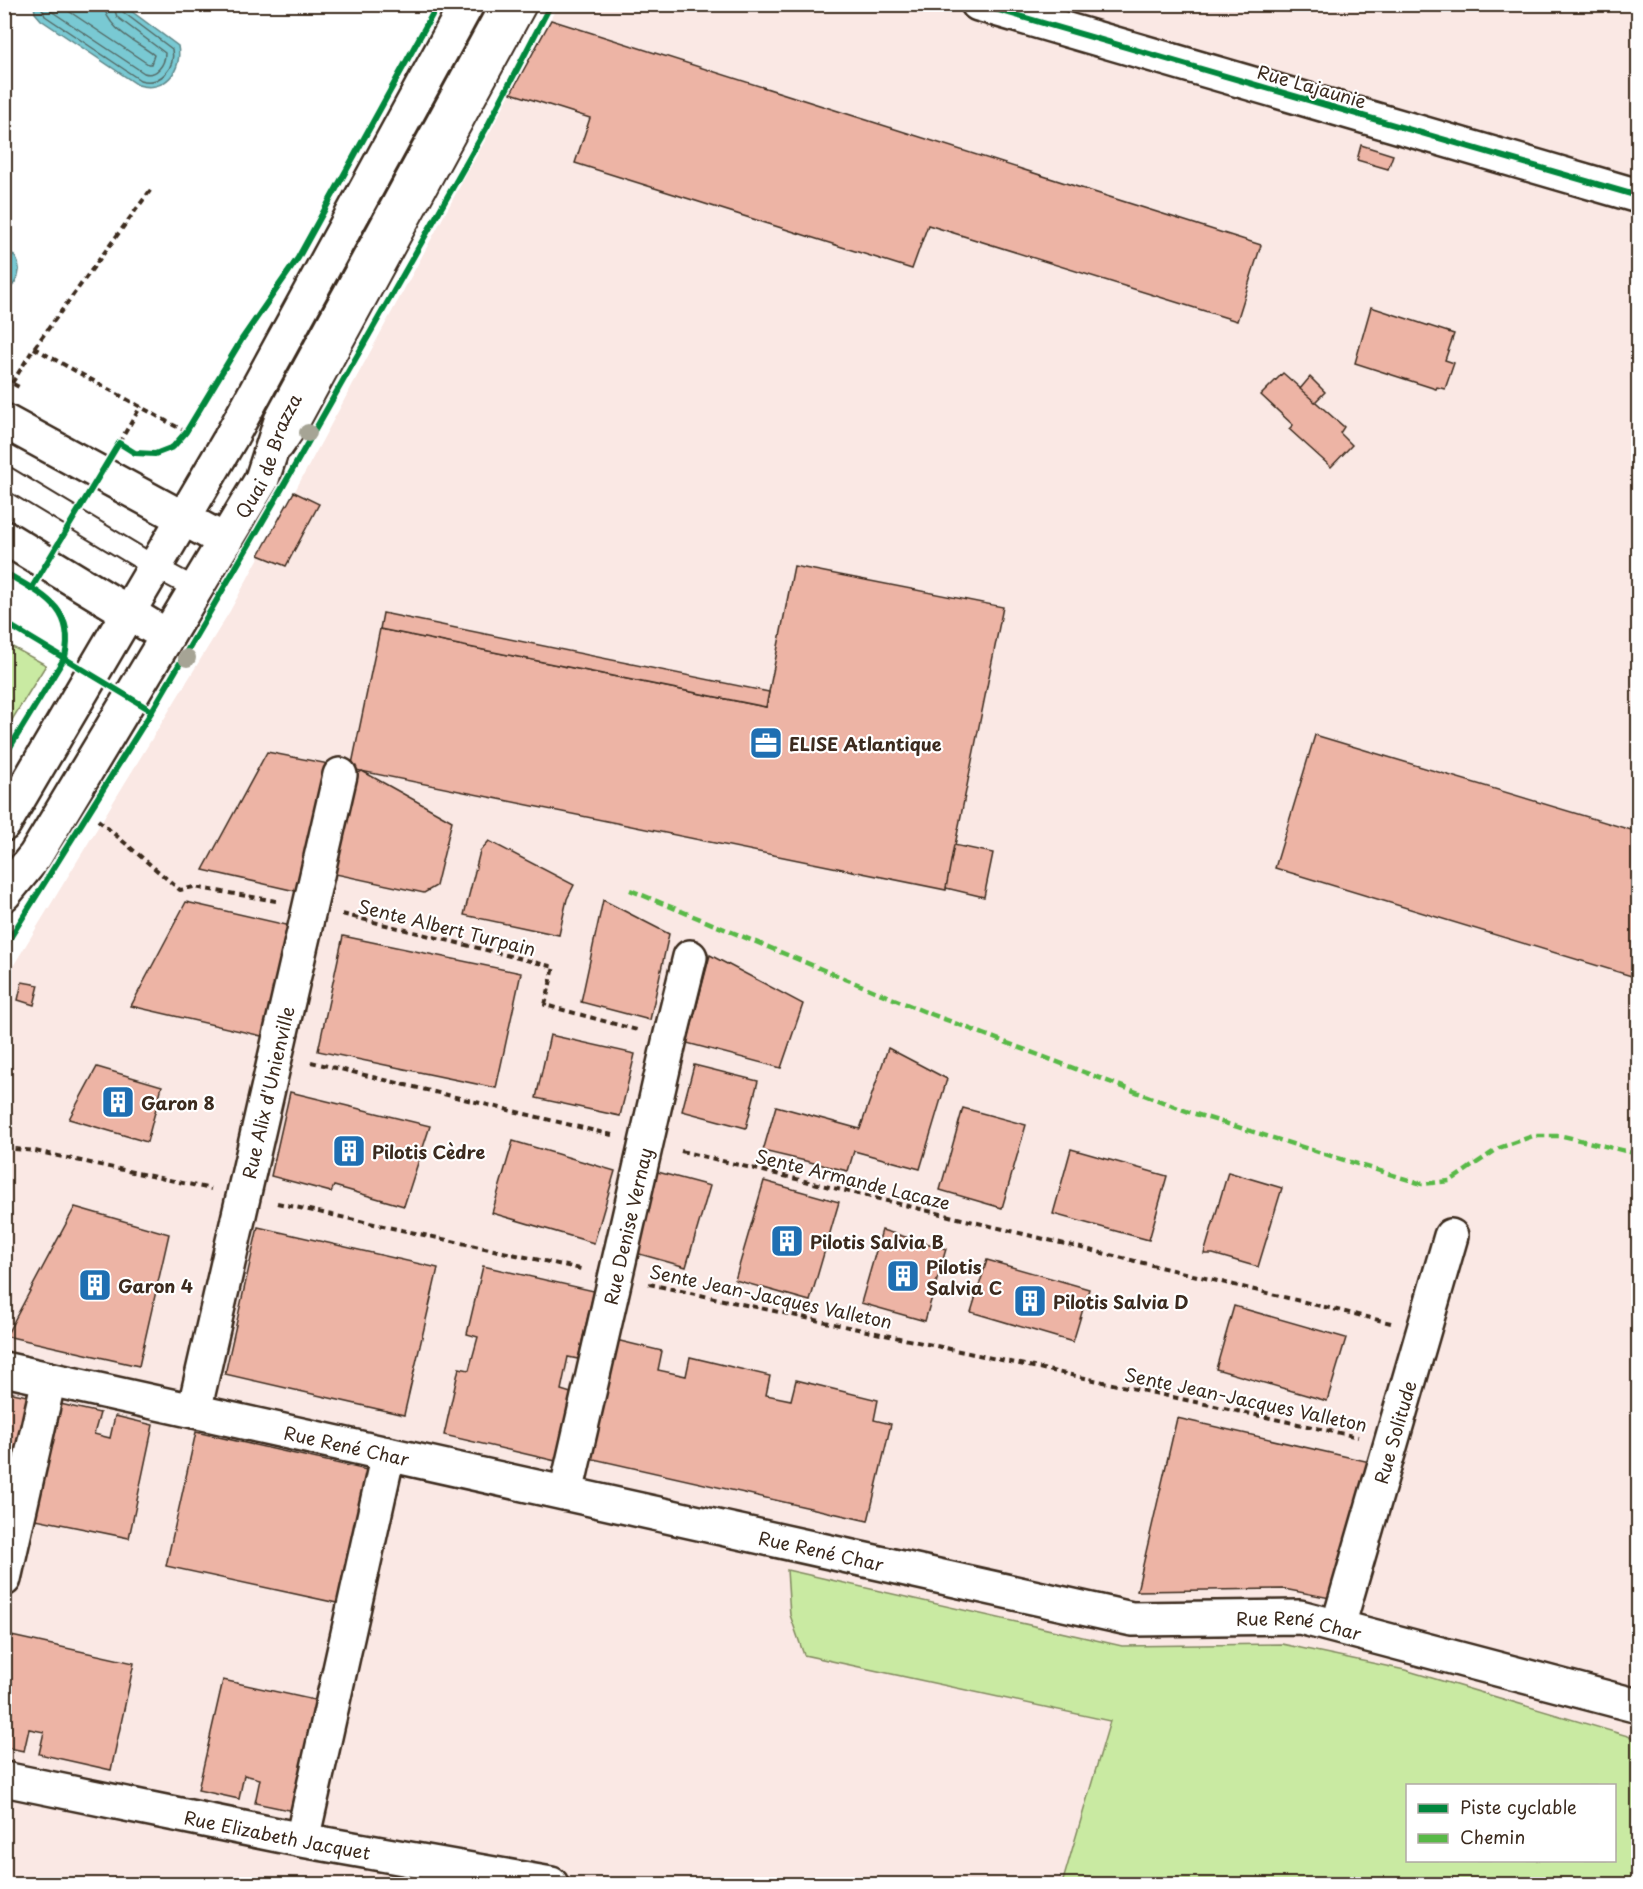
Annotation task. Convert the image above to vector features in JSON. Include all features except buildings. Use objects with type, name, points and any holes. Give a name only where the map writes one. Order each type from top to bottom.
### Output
[{"type":"street","name":"Quai de Brazza","points":[[4,824],[230,440],[467,4]]},
{"type":"street","name":"Quai de Brazza","points":[[4,894],[35,856],[262,479],[281,421],[508,4]]},
{"type":"street","name":"Rue Lajaunie","points":[[978,4],[1638,196]]},
{"type":"street","points":[[4,421],[225,541]]},
{"type":"street","points":[[4,537],[167,636]]},
{"type":"street","name":"Rue Alix d'Unienville","points":[[194,1411],[340,775]]},
{"type":"street","name":"Rue Denise Vernay","points":[[566,1493],[690,957]]},
{"type":"street","name":"Rue Solitude","points":[[1338,1626],[1452,1236]]},
{"type":"street","name":"Rue René Char","points":[[4,1369],[1132,1618],[1300,1617],[1638,1706]]},
{"type":"street","points":[[4,1579],[49,1379]]},
{"type":"street","points":[[302,1840],[388,1454]]},
{"type":"street","name":"Rue Elizabeth Jacquet","points":[[4,1779],[302,1840],[551,1884]]},
{"type":"lane","points":[[262,479],[297,428],[527,4]]},
{"type":"lane","points":[[4,476],[155,567],[196,589]]},
{"type":"path","points":[[12,383],[34,348],[152,188]]},
{"type":"path","points":[[34,348],[186,432],[174,447],[155,454],[135,453]]},
{"type":"path","points":[[127,448],[119,443],[141,406]]},
{"type":"path","points":[[56,606],[66,624],[68,643],[66,650]]},
{"type":"path","points":[[96,818],[180,890],[194,887],[310,906]]},
{"type":"shaded area","points":[[558,5],[1638,5],[1638,1884],[5,1884],[4,981],[230,611]]},
{"type":"green space","points":[[5,643],[46,665],[5,731]]},
{"type":"green space","points":[[787,1570],[1122,1646],[1282,1644],[1405,1670],[1638,1739],[1638,1884],[1062,1884],[1110,1721],[804,1655],[790,1615]]},
{"type":"water","points":[[34,5],[123,5],[178,46],[178,64],[170,78],[163,83],[147,87],[138,85],[41,20],[35,13]]},
{"type":"water","points":[[5,247],[16,258],[19,270],[15,282],[5,294]]},
{"type":"marked path","points":[[630,890],[923,1011],[1189,1112],[1422,1184],[1450,1181],[1499,1148],[1533,1136],[1563,1136],[1638,1154]]},
{"type":"cycle path","points":[[31,589],[119,443],[135,453],[155,454],[173,447],[186,432],[242,339],[298,258],[438,4]]},
{"type":"cycle path","points":[[4,955],[10,938],[152,711],[281,490],[487,127],[551,4]]},
{"type":"cycle path","points":[[978,4],[1638,196]]},
{"type":"cycle path","points":[[4,572],[42,595],[52,604],[60,614],[67,640],[65,657],[4,757]]},
{"type":"cycle path","points":[[4,622],[152,711]]},
{"type":"place","name":"ELISE Atlantique","points":[[766,743]]},
{"type":"place","name":"Garon 8","points":[[118,1102]]},
{"type":"place","name":"Pilotis Cèdre","points":[[349,1151]]},
{"type":"place","name":"Pilotis Salvia B","points":[[787,1241]]},
{"type":"place","name":"Pilotis Salvia C","points":[[903,1276]]},
{"type":"place","name":"Garon 4","points":[[95,1285]]},
{"type":"place","name":"Pilotis Salvia D","points":[[1030,1301]]}]
